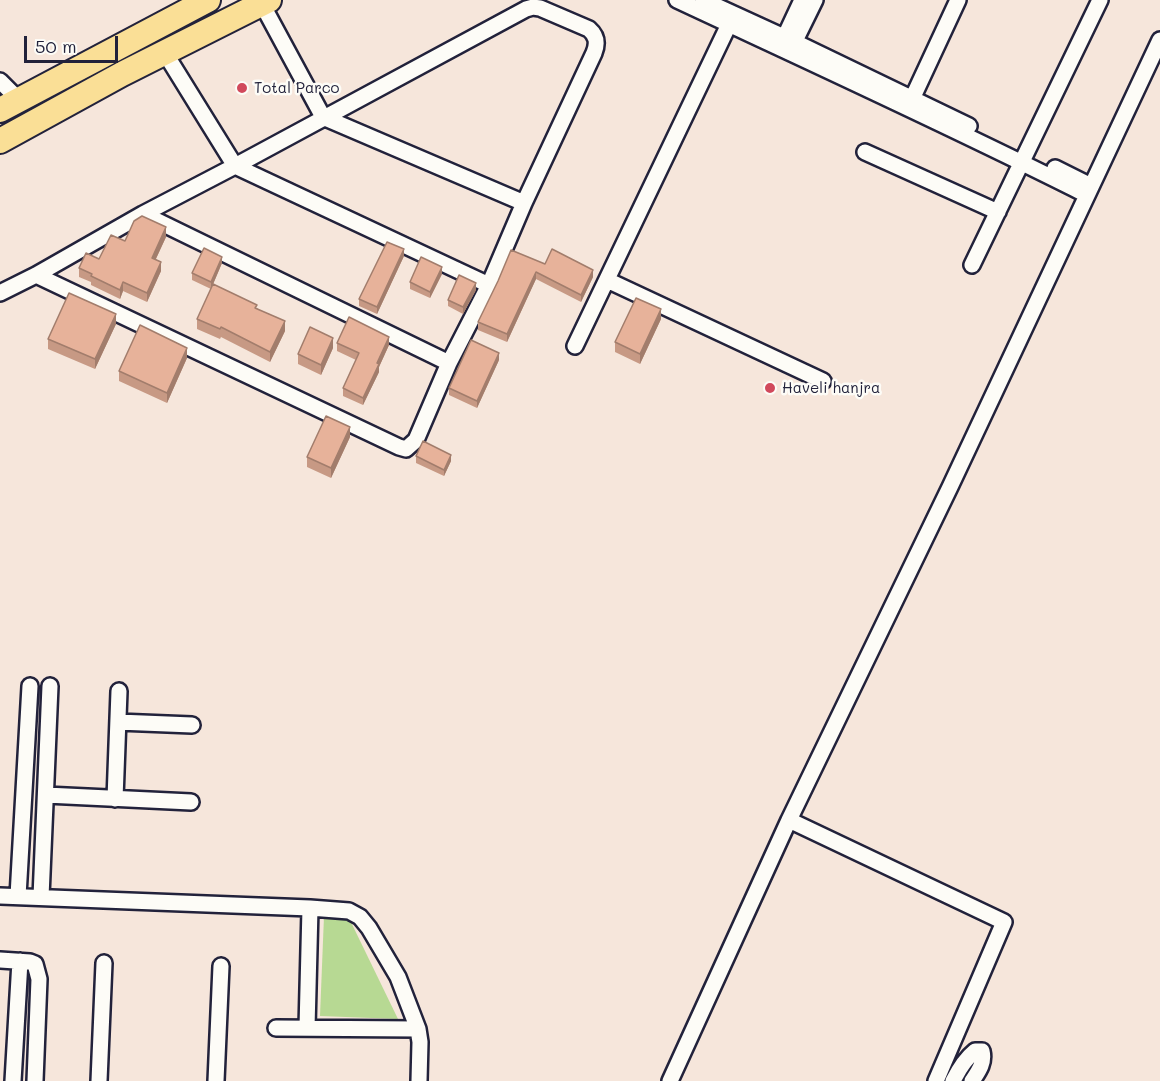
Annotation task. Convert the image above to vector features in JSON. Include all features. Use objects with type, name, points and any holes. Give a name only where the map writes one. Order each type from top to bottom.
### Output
[{"type":"main road","points":[[8,106],[208,0]]},
{"type":"main road","points":[[0,141],[122,74],[266,2]]},
{"type":"street","points":[[677,0],[732,19],[1089,190]]},
{"type":"street","points":[[703,0],[732,19]]},
{"type":"street","points":[[787,45],[802,0]]},
{"type":"street","points":[[787,45],[815,0]]},
{"type":"street","points":[[912,99],[958,0]]},
{"type":"street","points":[[972,265],[1100,0]]},
{"type":"street","points":[[266,2],[323,117],[524,203]]},
{"type":"street","points":[[0,292],[36,275],[142,214],[526,9],[540,8],[589,29],[594,34],[597,46],[524,203],[489,285],[449,363],[416,440],[406,448],[399,447],[36,275]]},
{"type":"street","points":[[576,346],[732,19]]},
{"type":"street","points":[[670,1081],[789,820],[955,476],[1160,40]]},
{"type":"street","points":[[787,45],[912,99],[1024,158]]},
{"type":"street","points":[[165,53],[235,166],[489,285]]},
{"type":"street","points":[[0,81],[12,93],[8,106]]},
{"type":"street","points":[[865,152],[998,212]]},
{"type":"street","points":[[142,214],[449,363]]},
{"type":"street","points":[[607,280],[823,381]]},
{"type":"street","points":[[18,896],[30,686]]},
{"type":"street","points":[[41,897],[50,686]]},
{"type":"street","points":[[115,799],[119,691]]},
{"type":"street","points":[[118,722],[192,725]]},
{"type":"street","points":[[46,795],[191,802]]},
{"type":"street","points":[[789,820],[1004,922],[936,1081]]},
{"type":"street","points":[[0,896],[349,911],[360,917],[369,928],[398,977],[418,1029],[420,1042],[418,1081]]},
{"type":"street","points":[[307,1028],[310,908]]},
{"type":"street","points":[[0,960],[36,964],[39,979],[35,1081]]},
{"type":"street","points":[[13,1081],[20,961]]},
{"type":"street","points":[[99,1081],[104,963]]},
{"type":"street","points":[[216,1081],[221,966]]},
{"type":"street","points":[[276,1028],[418,1029]]},
{"type":"street","points":[[953,1081],[968,1056],[975,1050],[982,1051],[981,1066],[972,1081]]},
{"type":"green space","points":[[324,916],[348,916],[398,1019],[320,1016]]},
{"type":"building","points":[[142,216],[166,227],[152,258],[161,262],[147,293],[123,282],[120,290],[79,268],[86,253],[99,259],[111,235],[125,241],[134,221]]},
{"type":"building","points":[[387,242],[404,249],[377,307],[359,299]]},
{"type":"building","points":[[204,248],[222,257],[211,282],[192,273]]},
{"type":"building","points":[[552,249],[593,270],[581,295],[536,272],[507,334],[478,322],[511,250],[545,264]]},
{"type":"building","points":[[421,257],[442,267],[430,292],[410,282]]},
{"type":"building","points":[[459,275],[476,283],[463,307],[448,300]]},
{"type":"building","points":[[213,284],[257,305],[255,308],[285,321],[270,352],[221,327],[220,329],[197,319]]},
{"type":"building","points":[[69,293],[116,314],[95,359],[48,339]]},
{"type":"building","points":[[636,298],[661,309],[640,354],[615,342]]},
{"type":"building","points":[[349,317],[389,337],[363,398],[343,388],[359,353],[337,343]]},
{"type":"building","points":[[140,325],[187,348],[167,393],[119,371]]},
{"type":"building","points":[[310,327],[333,338],[321,365],[298,354]]},
{"type":"building","points":[[471,340],[499,353],[477,401],[449,388]]},
{"type":"building","points":[[326,416],[350,427],[331,468],[307,457]]},
{"type":"building","points":[[423,441],[451,455],[444,470],[416,456]]},
{"type":"place","name":"Total Parco","points":[[242,88]]},
{"type":"place","name":"Haveli hanjra","points":[[770,388]]}]
